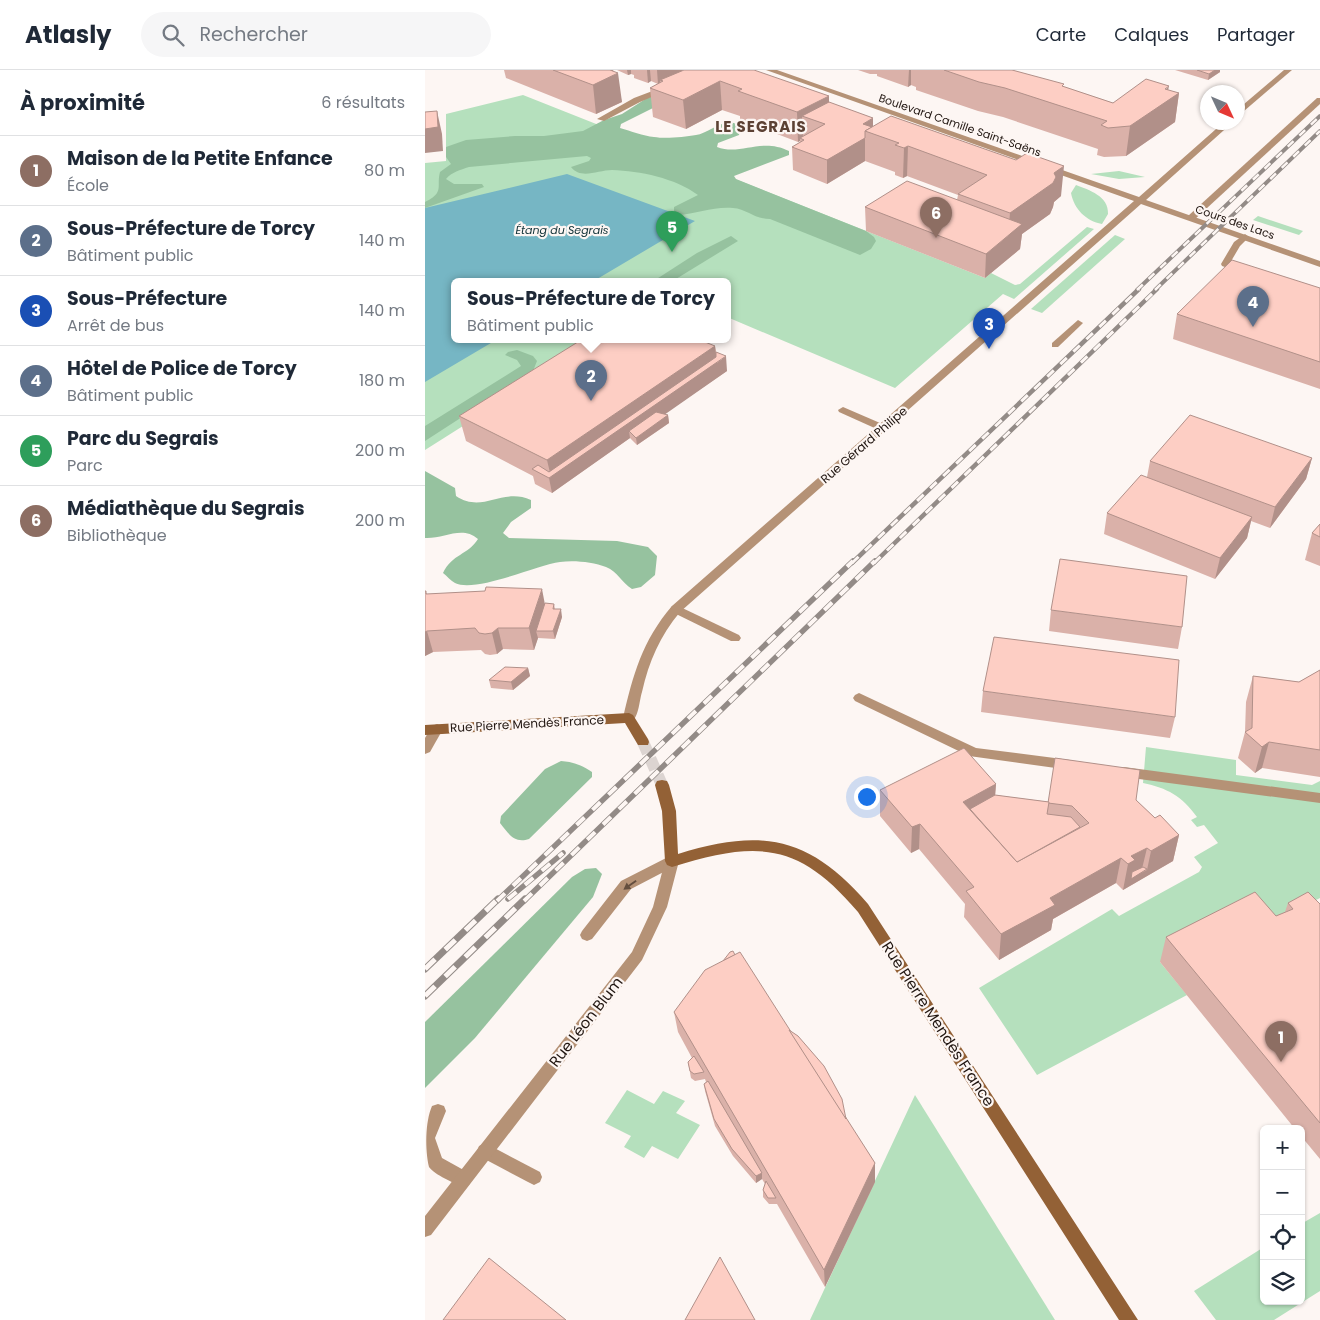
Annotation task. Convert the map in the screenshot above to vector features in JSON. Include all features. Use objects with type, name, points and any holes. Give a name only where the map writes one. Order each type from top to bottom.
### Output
[{"type":"street","name":"Boulevard Camille Saint-Saëns","points":[[769,70],[1142,201]]},
{"type":"street","points":[[1245,108],[1288,70]]},
{"type":"street","points":[[601,119],[675,83]]},
{"type":"street","points":[[1191,218],[1320,100]]},
{"type":"street","name":"Rue Gérard Philipe","points":[[629,718],[648,648],[662,624],[676,609],[1142,201],[1220,130]]},
{"type":"street","name":"Cours des Lacs","points":[[1142,201],[1320,264]]},
{"type":"street","points":[[1245,237],[1237,244],[1225,264],[1250,272]]},
{"type":"street","points":[[1055,345],[1078,322]]},
{"type":"street","points":[[843,410],[883,428]]},
{"type":"street","points":[[676,609],[735,638]]},
{"type":"street","points":[[859,698],[974,753],[1083,767]]},
{"type":"street","points":[[629,718],[643,742]]},
{"type":"street","name":"Rue Pierre Mendès France","points":[[431,730],[629,718]]},
{"type":"street","points":[[425,749],[431,730]]},
{"type":"street","points":[[1113,771],[1320,798]]},
{"type":"street","name":"Rue Léon Blum","points":[[425,1229],[637,956],[648,937],[663,898],[672,861],[669,812],[662,785]]},
{"type":"street","name":"Rue Pierre Mendès France","points":[[672,861],[725,846],[770,846],[793,851],[809,858],[831,872],[847,887],[863,908],[1129,1320]]},
{"type":"street","points":[[587,935],[626,885],[672,861]]},
{"type":"street","points":[[437,1111],[427,1138],[436,1163],[463,1179]]},
{"type":"street","points":[[485,1151],[534,1177]]},
{"type":"green space","points":[[721,74],[621,124],[620,128],[641,135],[669,138],[696,135],[726,123],[736,124],[741,129],[739,135],[718,143],[717,147],[734,149],[760,146],[779,147],[789,151],[789,155],[734,176],[736,179],[866,231],[876,241],[871,249],[860,255],[770,219],[764,219],[738,209],[719,208],[678,215],[674,211],[674,207],[698,195],[679,184],[657,176],[612,170],[585,174],[575,171],[571,167],[589,161],[591,158],[587,156],[469,167],[459,170],[446,179],[454,184],[482,184],[484,187],[425,208],[425,202],[435,195],[439,189],[440,172],[451,164],[446,157],[446,147],[466,140],[544,136],[583,131],[604,120],[622,114],[647,98]]},
{"type":"green space","points":[[523,95],[985,278],[991,273],[1015,285],[1020,284],[1087,227],[1094,229],[1014,299],[1003,294],[895,388],[731,319],[731,278],[451,278],[451,343],[594,343],[425,450],[425,163],[446,161],[446,114]]},
{"type":"green space","points":[[1119,171],[1145,177],[1119,179],[1091,174]]},
{"type":"green space","points":[[1076,185],[1102,198],[1108,214],[1102,224],[1086,217],[1078,209],[1071,193]]},
{"type":"green space","points":[[1258,216],[1303,231],[1299,235],[1253,220]]},
{"type":"green space","points":[[1115,235],[1125,239],[1042,313],[1031,309]]},
{"type":"green space","points":[[731,236],[738,241],[678,278],[658,278],[697,253]]},
{"type":"green space","points":[[517,350],[533,356],[537,361],[533,371],[425,441],[425,426],[521,366],[517,360],[505,355],[508,352]]},
{"type":"green space","points":[[425,471],[455,488],[456,496],[466,501],[484,502],[511,496],[531,500],[531,508],[511,522],[503,533],[509,538],[617,541],[648,547],[657,556],[655,575],[641,587],[632,589],[606,567],[577,561],[565,561],[491,582],[465,585],[455,583],[443,573],[455,558],[470,548],[478,539],[466,533],[425,538]]},
{"type":"green space","points":[[1146,747],[1236,760],[1236,775],[1312,785],[1320,781],[1320,898],[1258,929],[1160,962],[1187,995],[1037,1075],[979,988],[1112,909],[1119,916],[1199,872],[1202,867],[1194,857],[1218,843],[1204,825],[1197,827],[1191,820],[1197,817],[1180,798],[1167,790],[1143,783]]},
{"type":"green space","points":[[561,761],[584,767],[592,772],[592,777],[529,839],[515,839],[500,823],[501,816],[545,769]]},
{"type":"green space","points":[[596,868],[602,874],[593,897],[475,1038],[425,1088],[425,1022],[572,877],[585,869]]},
{"type":"green space","points":[[627,1090],[654,1104],[663,1091],[685,1101],[676,1113],[700,1125],[678,1159],[652,1146],[644,1158],[624,1147],[631,1136],[605,1123]]},
{"type":"green space","points":[[915,1095],[1055,1320],[810,1320]]},
{"type":"green space","points":[[1320,1213],[1320,1291],[1305,1300],[1305,1260],[1305,1222]]},
{"type":"green space","points":[[1260,1250],[1260,1305],[1298,1305],[1274,1320],[1216,1320],[1194,1291]]},
{"type":"water","name":"Étang du Segrais","points":[[567,174],[695,221],[599,278],[451,278],[451,343],[491,343],[425,382],[425,208]]},
{"type":"building","points":[[553,70],[610,70],[618,73],[593,85]]},
{"type":"building","points":[[684,70],[754,70],[829,96],[797,112],[738,91],[742,89],[720,81],[683,100],[650,88],[663,81],[660,80]]},
{"type":"building","points":[[944,70],[1012,70],[1064,84],[1062,86],[1113,103],[1146,79],[1169,86],[1165,89],[1179,93],[1130,126],[1108,128],[1101,125],[1107,121]]},
{"type":"building","points":[[1197,70],[1215,70],[1209,74]]},
{"type":"building","points":[[829,102],[873,118],[863,124],[872,127],[865,131],[865,138],[827,160],[792,147],[804,140],[800,138],[825,124],[802,116]]},
{"type":"building","points":[[437,111],[438,127],[425,129],[425,112]]},
{"type":"building","points":[[891,116],[1016,160],[1027,153],[1064,166],[1054,173],[1056,177],[1053,183],[1010,213],[958,194],[987,175],[908,146],[904,148],[895,145],[899,143],[865,131]]},
{"type":"building","points":[[907,181],[1022,224],[986,254],[865,207]]},
{"type":"building","points":[[1232,260],[1320,288],[1320,362],[1177,314]]},
{"type":"building","points":[[576,343],[708,343],[715,346],[547,460],[459,416]]},
{"type":"building","points":[[716,352],[726,356],[549,478],[532,469],[538,465],[549,472],[716,357]]},
{"type":"building","points":[[656,412],[668,415],[636,438],[629,431]]},
{"type":"building","points":[[1190,415],[1312,458],[1275,507],[1150,461]]},
{"type":"building","points":[[1141,475],[1252,517],[1220,558],[1107,513]]},
{"type":"building","points":[[1320,524],[1320,537],[1312,533]]},
{"type":"building","points":[[1060,559],[1187,576],[1182,627],[1051,610]]},
{"type":"building","points":[[486,587],[542,589],[529,628],[498,628],[492,633],[485,634],[479,633],[475,628],[425,632],[425,591],[426,594],[485,591]]},
{"type":"building","points":[[545,603],[554,604],[553,609],[561,609],[553,631],[536,631]]},
{"type":"building","points":[[994,637],[1179,660],[1175,717],[983,691]]},
{"type":"building","points":[[505,667],[528,668],[511,682],[489,680]]},
{"type":"building","points":[[1320,670],[1320,750],[1269,742],[1262,747],[1245,732],[1252,728],[1253,676],[1299,682]]},
{"type":"building","points":[[964,748],[996,784],[963,802],[1017,862],[1089,823],[1072,806],[1048,803],[1055,758],[1140,770],[1136,800],[1155,818],[1160,815],[1179,835],[1151,851],[1147,848],[1131,856],[1135,860],[1128,864],[1121,858],[1050,898],[1055,905],[1001,934],[966,891],[974,887],[920,824],[912,827],[880,790]]},
{"type":"building","points":[[995,795],[1049,802],[1047,814],[1071,817],[1080,827],[1017,862],[970,809]]},
{"type":"building","points":[[1143,867],[1147,869],[1131,879],[1132,872]]},
{"type":"building","points":[[1255,892],[1276,916],[1293,909],[1288,903],[1308,892],[1320,904],[1320,1123],[1166,937]]},
{"type":"building","points":[[733,951],[735,955],[723,961],[730,952]]},
{"type":"building","points":[[740,952],[875,1163],[824,1270],[674,1012],[705,970]]},
{"type":"building","points":[[789,1030],[798,1036],[824,1066],[842,1099],[846,1119]]},
{"type":"building","points":[[694,1056],[704,1072],[694,1074],[690,1071],[688,1062]]},
{"type":"building","points":[[708,1081],[762,1173],[756,1176],[732,1149],[714,1119],[704,1084]]},
{"type":"building","points":[[766,1181],[776,1198],[768,1198],[763,1190]]},
{"type":"building","points":[[720,1257],[755,1320],[685,1320]]},
{"type":"building","points":[[489,1258],[566,1320],[443,1320]]},
{"type":"tunnel","points":[[643,742],[662,785]]},
{"type":"railway","points":[[1137,290],[1320,116]]},
{"type":"railway","points":[[1155,290],[1320,131]]},
{"type":"railway","points":[[852,563],[1139,289]]},
{"type":"railway","points":[[874,563],[1157,289]]},
{"type":"railway","points":[[497,901],[853,561]]},
{"type":"railway","points":[[524,901],[875,561]]},
{"type":"railway","points":[[508,899],[563,853]]},
{"type":"railway","points":[[425,969],[498,899]]},
{"type":"railway","points":[[425,996],[525,899]]},
{"type":"place","name":"Médiathèque du Segrais","points":[[936,238]]},
{"type":"place","name":"Parc du Segrais","points":[[672,252]]},
{"type":"place","name":"Hôtel de Police de Torcy","points":[[1253,327]]},
{"type":"place","name":"Sous-Préfecture","points":[[989,349]]},
{"type":"place","name":"Sous-Préfecture de Torcy","points":[[591,401]]},
{"type":"place","name":"Maison de la Petite Enfance","points":[[1281,1062]]},
{"type":"district","name":"LE SEGRAIS","points":[[761,127]]}]
